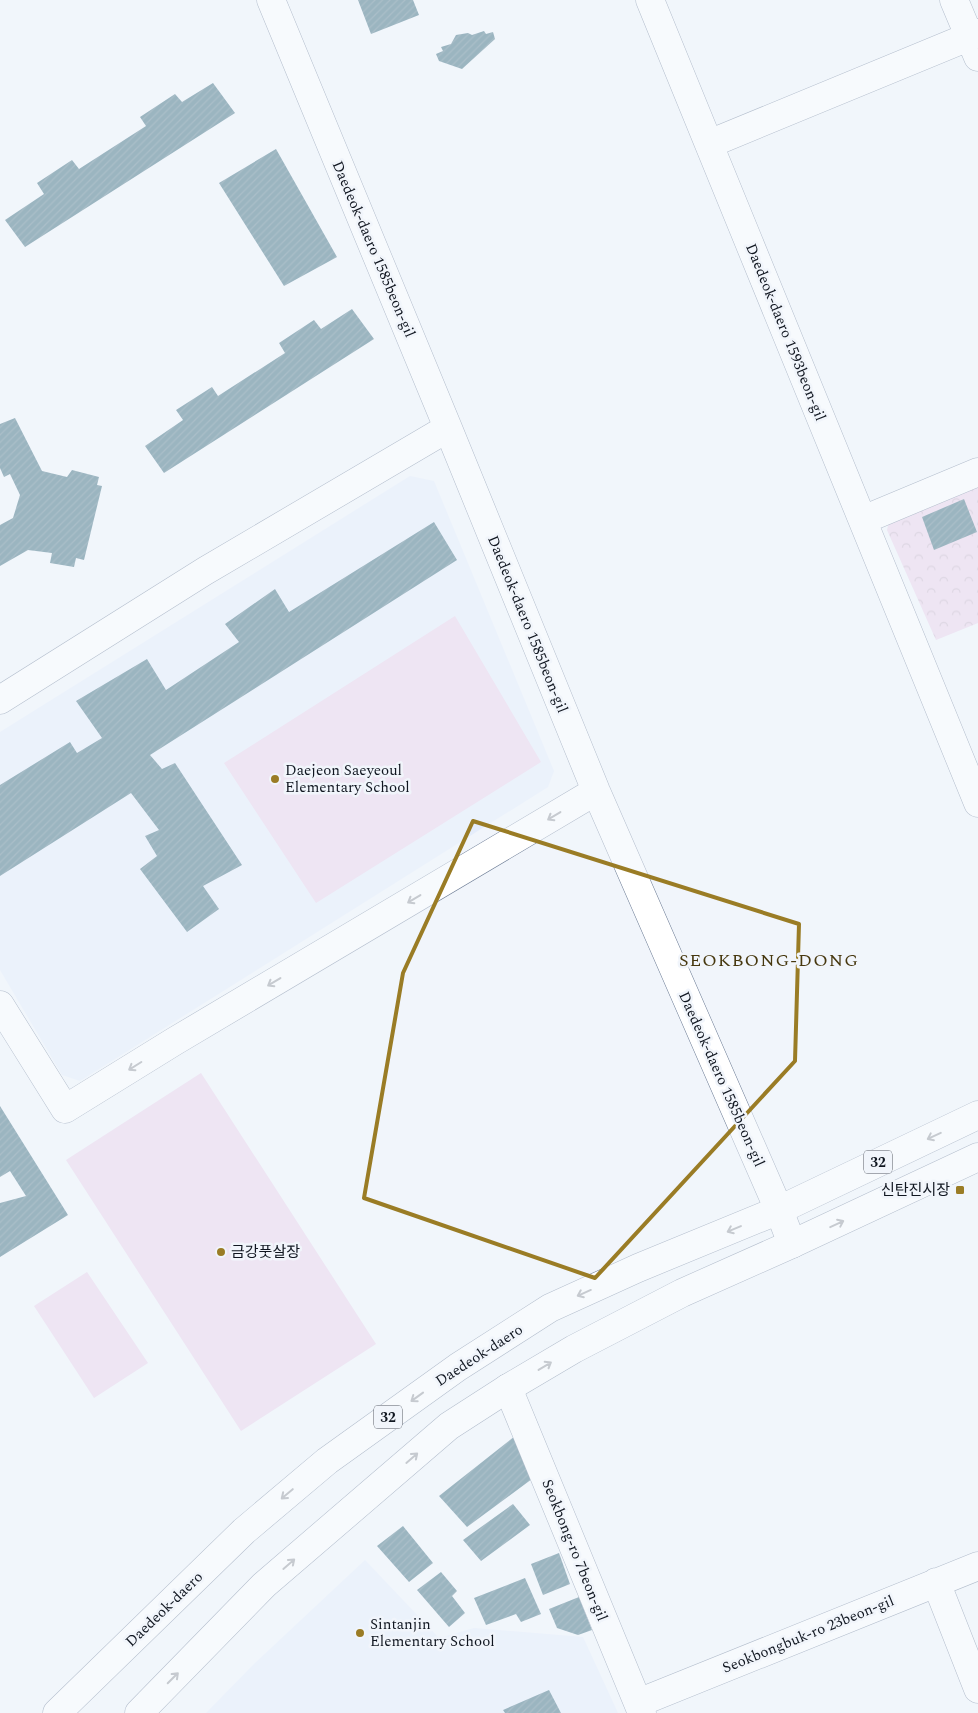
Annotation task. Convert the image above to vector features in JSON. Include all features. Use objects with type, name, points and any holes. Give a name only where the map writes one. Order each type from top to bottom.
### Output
[{"type":"street","name":"Daedeok-daero 1585beon-gil","points":[[271,0],[596,791],[779,1210],[792,1244]]},
{"type":"street","name":"Daedeok-daero 1593beon-gil","points":[[650,0],[978,803]]},
{"type":"street","points":[[709,144],[975,42],[954,0]]},
{"type":"street","points":[[0,700],[205,571],[448,428]]},
{"type":"street","points":[[863,520],[978,472]]},
{"type":"street","points":[[0,1005],[65,1109],[175,1041],[596,791]]},
{"type":"street","name":"Daedeok-daero","points":[[57,1713],[244,1531],[327,1461],[458,1367],[550,1308],[638,1268],[779,1210],[978,1115]]},
{"type":"street","points":[[139,1713],[264,1585],[450,1426],[508,1388],[574,1349],[682,1293],[978,1157]]},
{"type":"street","name":"Seokbong-ro 7beon-gil","points":[[508,1388],[640,1708]]},
{"type":"street","name":"Seokbongbuk-ro 23beon-gil","points":[[640,1708],[936,1582],[978,1566]]},
{"type":"street","points":[[936,1582],[978,1689]]},
{"type":"highlighted area","points":[[473,821],[799,924],[795,1061],[595,1278],[364,1198],[403,973]]},
{"type":"shaded area","name":"Daejeon Saeyeoul Elementary School","points":[[410,476],[434,481],[554,771],[548,787],[80,1081],[62,1075],[0,970],[0,732]]},
{"type":"shaded area","name":"Sintanjin Elementary School","points":[[365,1560],[439,1638],[474,1628],[583,1637],[618,1713],[206,1713],[253,1665]]},
{"type":"green space","points":[[978,474],[978,623],[936,640],[887,530],[892,510]]},
{"type":"green space","points":[[455,616],[541,762],[316,903],[224,763]]},
{"type":"green space","name":"금강풋살장","points":[[201,1073],[376,1344],[241,1431],[66,1160]]},
{"type":"green space","points":[[87,1272],[148,1363],[94,1398],[34,1306]]},
{"type":"building","points":[[358,0],[413,0],[419,15],[371,34]]},
{"type":"building","points":[[484,31],[486,34],[493,32],[495,39],[462,69],[439,61],[436,54],[443,51],[441,47],[451,44],[456,35],[468,33],[472,35]]},
{"type":"building","points":[[213,83],[235,113],[25,247],[5,220],[44,194],[37,183],[72,160],[79,169],[146,126],[140,117],[175,94],[182,102]]},
{"type":"building","points":[[276,149],[337,257],[284,286],[219,183]]},
{"type":"building","points":[[352,309],[374,339],[164,473],[145,446],[183,420],[176,410],[212,387],[218,396],[285,353],[279,343],[314,320],[321,329]]},
{"type":"building","points":[[15,418],[42,471],[67,477],[72,470],[99,477],[97,485],[102,486],[84,560],[76,558],[74,567],[50,563],[52,553],[28,550],[0,566],[0,525],[13,518],[20,495],[10,474],[4,477],[0,468],[0,424]]},
{"type":"building","points":[[964,499],[977,532],[934,550],[922,517]]},
{"type":"building","points":[[434,522],[457,560],[150,755],[162,769],[175,763],[242,865],[203,886],[219,909],[187,932],[140,869],[157,856],[145,836],[159,830],[131,793],[0,876],[0,785],[70,742],[77,753],[102,738],[76,701],[147,659],[166,690],[239,642],[225,624],[275,589],[289,612]]},
{"type":"building","points":[[0,1106],[68,1215],[0,1257],[0,1203],[26,1196],[10,1171],[0,1177]]},
{"type":"building","points":[[515,1436],[532,1479],[467,1527],[439,1496]]},
{"type":"building","points":[[513,1504],[530,1525],[481,1561],[463,1540]]},
{"type":"building","points":[[403,1526],[433,1563],[409,1582],[377,1546]]},
{"type":"building","points":[[559,1553],[570,1584],[543,1595],[531,1564]]},
{"type":"building","points":[[441,1572],[457,1591],[452,1596],[465,1613],[449,1627],[417,1590]]},
{"type":"building","points":[[525,1578],[541,1614],[521,1622],[516,1614],[486,1625],[474,1598]]},
{"type":"building","points":[[579,1597],[592,1630],[578,1635],[557,1628],[549,1609]]},
{"type":"building","points":[[549,1690],[561,1713],[505,1713],[503,1710]]},
{"type":"place","name":"Daejeon Saeyeoul Elementary School","points":[[275,779]]},
{"type":"place","name":"신탄진시장","points":[[960,1190]]},
{"type":"place","name":"금강풋살장","points":[[221,1252]]},
{"type":"place","name":"Sintanjin Elementary School","points":[[360,1633]]},
{"type":"district","name":"SEOKBONG-DONG","points":[[769,960]]}]
